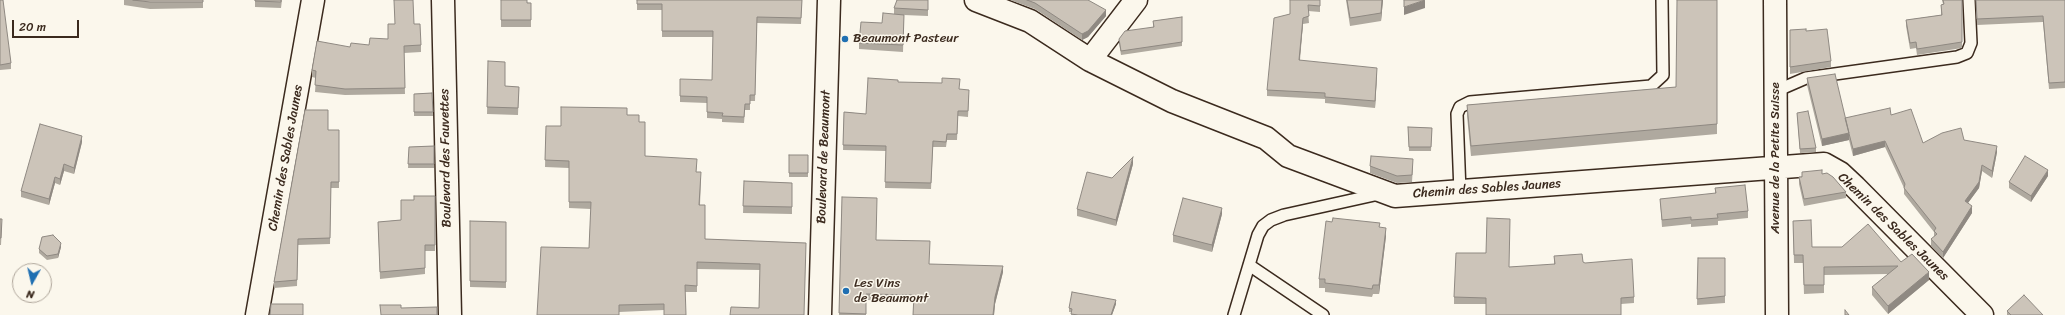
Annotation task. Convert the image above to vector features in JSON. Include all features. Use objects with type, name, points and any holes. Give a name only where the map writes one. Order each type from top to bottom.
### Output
[{"type":"street","name":"Chemin des Sables Jaunes","points":[[257,315],[313,0]]},
{"type":"street","name":"Boulevard des Fauvettes","points":[[443,0],[450,315]]},
{"type":"street","name":"Boulevard de Beaumont","points":[[820,315],[829,0]]},
{"type":"street","name":"Chemin des Sables Jaunes","points":[[976,0],[1030,21],[1090,60],[1172,101],[1266,138],[1288,156],[1395,196],[1824,164],[1840,173],[1982,315]]},
{"type":"street","points":[[1090,60],[1136,0]]},
{"type":"street","name":"Avenue de la Petite Suisse","points":[[1775,0],[1777,315]]},
{"type":"lane","points":[[1460,192],[1457,114],[1460,106],[1470,102],[1652,86],[1663,75],[1662,0]]},
{"type":"lane","points":[[1776,91],[1806,78],[1957,57],[1967,53],[1971,43],[1969,0]]},
{"type":"lane","points":[[1234,315],[1258,235],[1264,226],[1271,220],[1384,193]]},
{"type":"lane","points":[[1249,265],[1323,315]]},
{"type":"building","points":[[0,0],[3,0],[11,63],[0,65]]},
{"type":"building","points":[[133,0],[203,0],[203,2],[150,2]]},
{"type":"building","points":[[281,0],[281,2],[255,1]]},
{"type":"building","points":[[394,0],[413,0],[414,24],[420,24],[421,45],[404,46],[405,88],[345,89],[315,85],[316,71],[312,70],[317,41],[350,47],[351,43],[369,45],[370,38],[388,39],[388,24],[395,24]]},
{"type":"building","points":[[501,0],[527,0],[527,3],[531,3],[531,20],[501,20]]},
{"type":"building","points":[[637,0],[802,0],[801,18],[757,17],[755,95],[750,95],[750,104],[745,104],[744,117],[722,116],[723,113],[707,112],[707,97],[680,96],[680,79],[712,80],[713,31],[662,31],[662,4],[637,4]]},
{"type":"building","points":[[897,0],[928,0],[928,10],[894,8]]},
{"type":"building","points":[[1027,0],[1088,0],[1106,10],[1088,31],[1082,34],[1035,3]]},
{"type":"building","points":[[1290,0],[1320,0],[1320,6],[1308,5],[1309,16],[1303,18],[1299,60],[1377,68],[1375,101],[1325,97],[1325,93],[1267,90],[1274,18],[1290,14]]},
{"type":"building","points":[[1347,0],[1382,0],[1381,13],[1350,18]]},
{"type":"building","points":[[1404,0],[1425,0],[1404,7]]},
{"type":"building","points":[[1677,0],[1717,0],[1717,124],[1471,146],[1467,105],[1676,87]]},
{"type":"building","points":[[1943,0],[1962,0],[1962,42],[1917,49],[1916,42],[1910,43],[1906,20],[1942,15],[1941,5],[1944,4]]},
{"type":"building","points":[[1976,0],[2065,0],[2065,82],[2049,83],[2043,16],[1977,19]]},
{"type":"building","points":[[883,13],[904,15],[903,45],[859,43],[861,22],[882,23]]},
{"type":"building","points":[[1182,17],[1182,42],[1121,51],[1119,39],[1125,31],[1154,27],[1153,21]]},
{"type":"building","points":[[1806,29],[1806,31],[1827,29],[1831,61],[1790,67],[1790,30]]},
{"type":"building","points":[[488,61],[505,62],[505,86],[519,87],[518,108],[487,107]]},
{"type":"building","points":[[1835,74],[1849,133],[1822,139],[1807,78]]},
{"type":"building","points":[[868,78],[898,80],[898,82],[942,83],[942,78],[960,79],[959,89],[969,90],[968,111],[958,111],[957,134],[947,134],[946,142],[933,141],[931,183],[885,182],[886,146],[843,145],[844,112],[866,114]]},
{"type":"building","points":[[432,93],[433,112],[414,112],[414,94]]},
{"type":"building","points":[[561,107],[627,108],[627,115],[639,115],[639,122],[645,122],[645,156],[697,159],[696,172],[701,172],[699,205],[705,205],[705,239],[806,243],[804,315],[730,315],[731,307],[759,308],[760,264],[697,262],[697,286],[685,285],[686,315],[664,315],[664,304],[619,305],[619,315],[537,315],[541,247],[589,248],[591,202],[569,202],[569,161],[545,160],[546,126],[561,126]]},
{"type":"building","points":[[1890,108],[1891,115],[1911,109],[1923,143],[1942,133],[1961,128],[1964,140],[1997,146],[1992,171],[1982,165],[1979,182],[1965,201],[1972,206],[1943,252],[1931,239],[1937,234],[1934,231],[1936,228],[1904,188],[1905,184],[1885,141],[1853,149],[1845,118]]},
{"type":"building","points":[[305,110],[328,110],[328,130],[339,130],[339,182],[331,182],[330,238],[298,239],[297,280],[274,282]]},
{"type":"building","points":[[1808,111],[1816,148],[1800,149],[1797,113]]},
{"type":"building","points":[[40,124],[82,136],[74,168],[64,164],[60,179],[55,177],[49,199],[21,191]]},
{"type":"building","points":[[1408,127],[1432,128],[1431,147],[1409,147]]},
{"type":"building","points":[[434,146],[434,164],[408,164],[409,147]]},
{"type":"building","points":[[789,155],[808,155],[808,173],[789,173]]},
{"type":"building","points":[[1371,156],[1413,159],[1412,175],[1397,176],[1370,166]]},
{"type":"building","points":[[2025,156],[2048,170],[2031,196],[2009,182]]},
{"type":"building","points":[[1133,157],[1116,220],[1077,209],[1087,172],[1112,178]]},
{"type":"building","points":[[1822,170],[1822,174],[1827,173],[1833,177],[1846,192],[1804,199],[1799,177],[1802,177],[1802,172]]},
{"type":"building","points":[[744,181],[792,183],[792,207],[743,206]]},
{"type":"building","points":[[1745,185],[1748,211],[1717,214],[1718,218],[1691,220],[1691,217],[1662,220],[1660,199],[1716,193],[1715,188]]},
{"type":"building","points":[[414,196],[435,196],[435,245],[425,245],[425,268],[380,272],[378,222],[401,220],[401,200],[414,200]]},
{"type":"building","points":[[842,197],[877,198],[876,240],[930,241],[929,264],[1003,266],[995,297],[993,315],[913,315],[914,295],[866,294],[866,314],[839,313]]},
{"type":"building","points":[[1183,198],[1222,208],[1212,245],[1173,235]]},
{"type":"building","points":[[1333,218],[1380,223],[1379,227],[1386,228],[1379,285],[1373,285],[1372,289],[1325,283],[1325,279],[1319,279],[1326,221],[1332,222]]},
{"type":"building","points":[[1487,218],[1510,219],[1509,267],[1555,264],[1554,256],[1582,254],[1583,262],[1585,263],[1632,259],[1634,297],[1621,298],[1621,315],[1486,315],[1486,298],[1454,297],[1456,253],[1486,253]]},
{"type":"building","points":[[0,219],[2,219],[1,238],[0,238]]},
{"type":"building","points":[[1811,220],[1812,247],[1842,247],[1868,224],[1901,262],[1912,254],[1929,272],[1888,306],[1872,287],[1898,266],[1824,267],[1824,285],[1804,285],[1803,255],[1794,255],[1793,221]]},
{"type":"building","points":[[470,221],[506,222],[506,282],[470,281]]},
{"type":"building","points":[[53,235],[61,243],[58,254],[47,256],[39,249],[42,237]]},
{"type":"building","points":[[1698,258],[1725,258],[1725,296],[1697,299]]},
{"type":"building","points":[[1072,292],[1116,300],[1111,315],[1071,314],[1072,309],[1069,308]]},
{"type":"building","points":[[2024,295],[2043,315],[2011,315],[2007,311]]},
{"type":"building","points":[[271,304],[303,304],[303,315],[270,315]]},
{"type":"building","points":[[380,305],[401,305],[401,308],[437,307],[437,315],[381,315]]},
{"type":"place","name":"Beaumont Pasteur","points":[[845,39]]},
{"type":"place","name":"Les Vins de Beaumont","points":[[846,291]]}]
